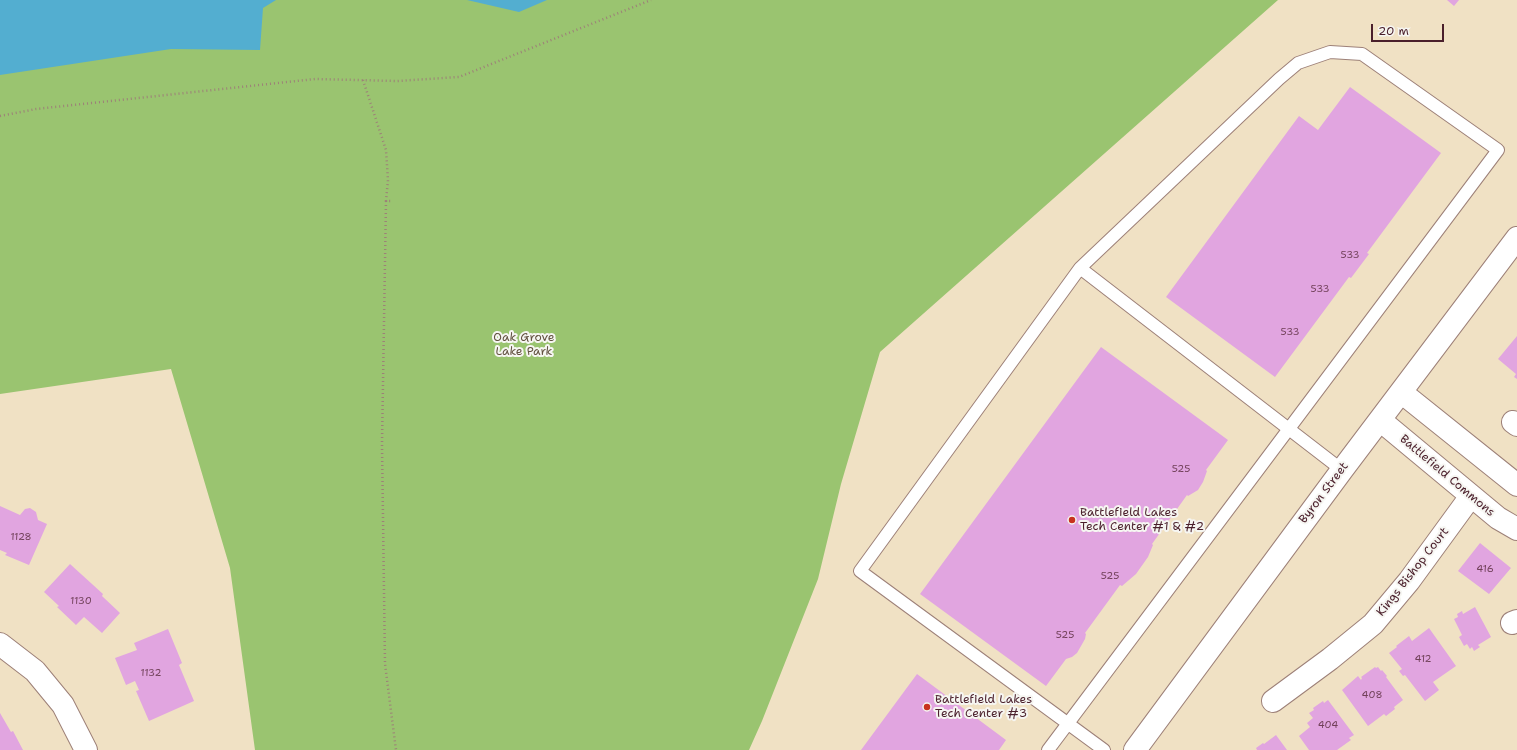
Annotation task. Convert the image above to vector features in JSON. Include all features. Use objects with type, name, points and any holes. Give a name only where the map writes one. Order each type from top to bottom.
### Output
[{"type":"street","name":"Byron Street","points":[[1135,750],[1400,392],[1517,238]]},
{"type":"street","points":[[1400,392],[1517,485]]},
{"type":"street","name":"Battlefield Commons","points":[[1380,420],[1498,518],[1517,529]]},
{"type":"street","name":"Kings Bishop Court","points":[[1273,701],[1330,659],[1373,624],[1409,581],[1472,496]]},
{"type":"street","points":[[0,644],[34,671],[63,705],[86,750]]},
{"type":"lane","points":[[1048,750],[1067,723],[1498,150],[1362,54],[1330,52],[1298,63],[1278,79],[1080,268],[860,571],[1067,723],[1104,750]]},
{"type":"lane","points":[[1080,268],[1342,470]]},
{"type":"path","points":[[0,116],[36,109],[315,79],[397,81],[459,77],[651,0]]},
{"type":"path","points":[[363,80],[386,150],[388,180],[386,201],[382,444],[385,664],[396,750]]},
{"type":"path","points":[[386,201],[392,201]]},
{"type":"green space","name":"Oak Grove Lake Park","points":[[0,0],[1278,0],[880,352],[841,484],[818,579],[762,721],[749,750],[255,750],[230,568],[171,369],[0,394]]},
{"type":"water","points":[[0,0],[276,0],[263,8],[260,50],[171,49],[0,75]]},
{"type":"water","points":[[467,0],[547,0],[519,12]]},
{"type":"building","points":[[1447,0],[1459,0],[1454,6]]},
{"type":"building","points":[[1350,87],[1441,153],[1367,253],[1369,254],[1351,278],[1349,277],[1275,377],[1166,297],[1299,116],[1318,130]]},
{"type":"building","points":[[1517,336],[1517,379],[1514,377],[1516,374],[1498,359]]},
{"type":"building","name":"Battlefield Lakes Tech Center #1 & #2","points":[[1101,347],[1228,440],[1206,470],[1207,471],[1203,482],[1198,490],[1188,496],[1187,495],[1152,544],[1153,545],[1148,557],[1136,574],[1122,586],[1120,585],[1085,633],[1085,639],[1077,653],[1066,659],[1046,686],[920,594]]},
{"type":"building","points":[[0,506],[20,515],[25,509],[30,508],[36,512],[38,520],[47,524],[29,565],[5,555],[7,553],[0,550]]},
{"type":"building","points":[[1480,543],[1511,568],[1489,594],[1458,571]]},
{"type":"building","points":[[70,564],[103,594],[102,596],[120,613],[102,633],[84,617],[76,625],[44,592]]},
{"type":"building","points":[[1475,607],[1491,637],[1478,645],[1480,647],[1474,651],[1472,647],[1470,649],[1467,644],[1464,646],[1459,637],[1462,635],[1454,619],[1458,617],[1457,614],[1462,611],[1463,614]]},
{"type":"building","points":[[1429,628],[1456,666],[1433,682],[1439,690],[1425,701],[1405,675],[1403,676],[1399,671],[1402,669],[1389,653],[1409,636],[1412,641]]},
{"type":"building","points":[[168,629],[182,663],[179,665],[194,701],[149,721],[136,691],[139,690],[135,681],[126,685],[115,658],[137,650],[134,643]]},
{"type":"building","points":[[1375,667],[1378,667],[1381,671],[1382,670],[1403,700],[1386,716],[1384,714],[1368,726],[1342,690],[1358,676],[1361,680],[1361,677]]},
{"type":"building","name":"Battlefield Lakes Tech Center #3","points":[[917,674],[1006,740],[999,750],[861,750]]},
{"type":"building","points":[[1328,700],[1354,735],[1349,738],[1351,740],[1337,750],[1309,750],[1299,736],[1310,727],[1307,723],[1313,718],[1309,713],[1314,710],[1313,708],[1323,701],[1324,703]]},
{"type":"building","points":[[0,713],[11,732],[13,731],[23,750],[0,750]]},
{"type":"building","points":[[1276,735],[1287,750],[1257,750],[1256,748]]},
{"type":"place","name":"Battlefield Lakes Tech Center #1 & #2","points":[[1072,520]]},
{"type":"place","name":"Battlefield Lakes Tech Center #3","points":[[927,707]]}]
